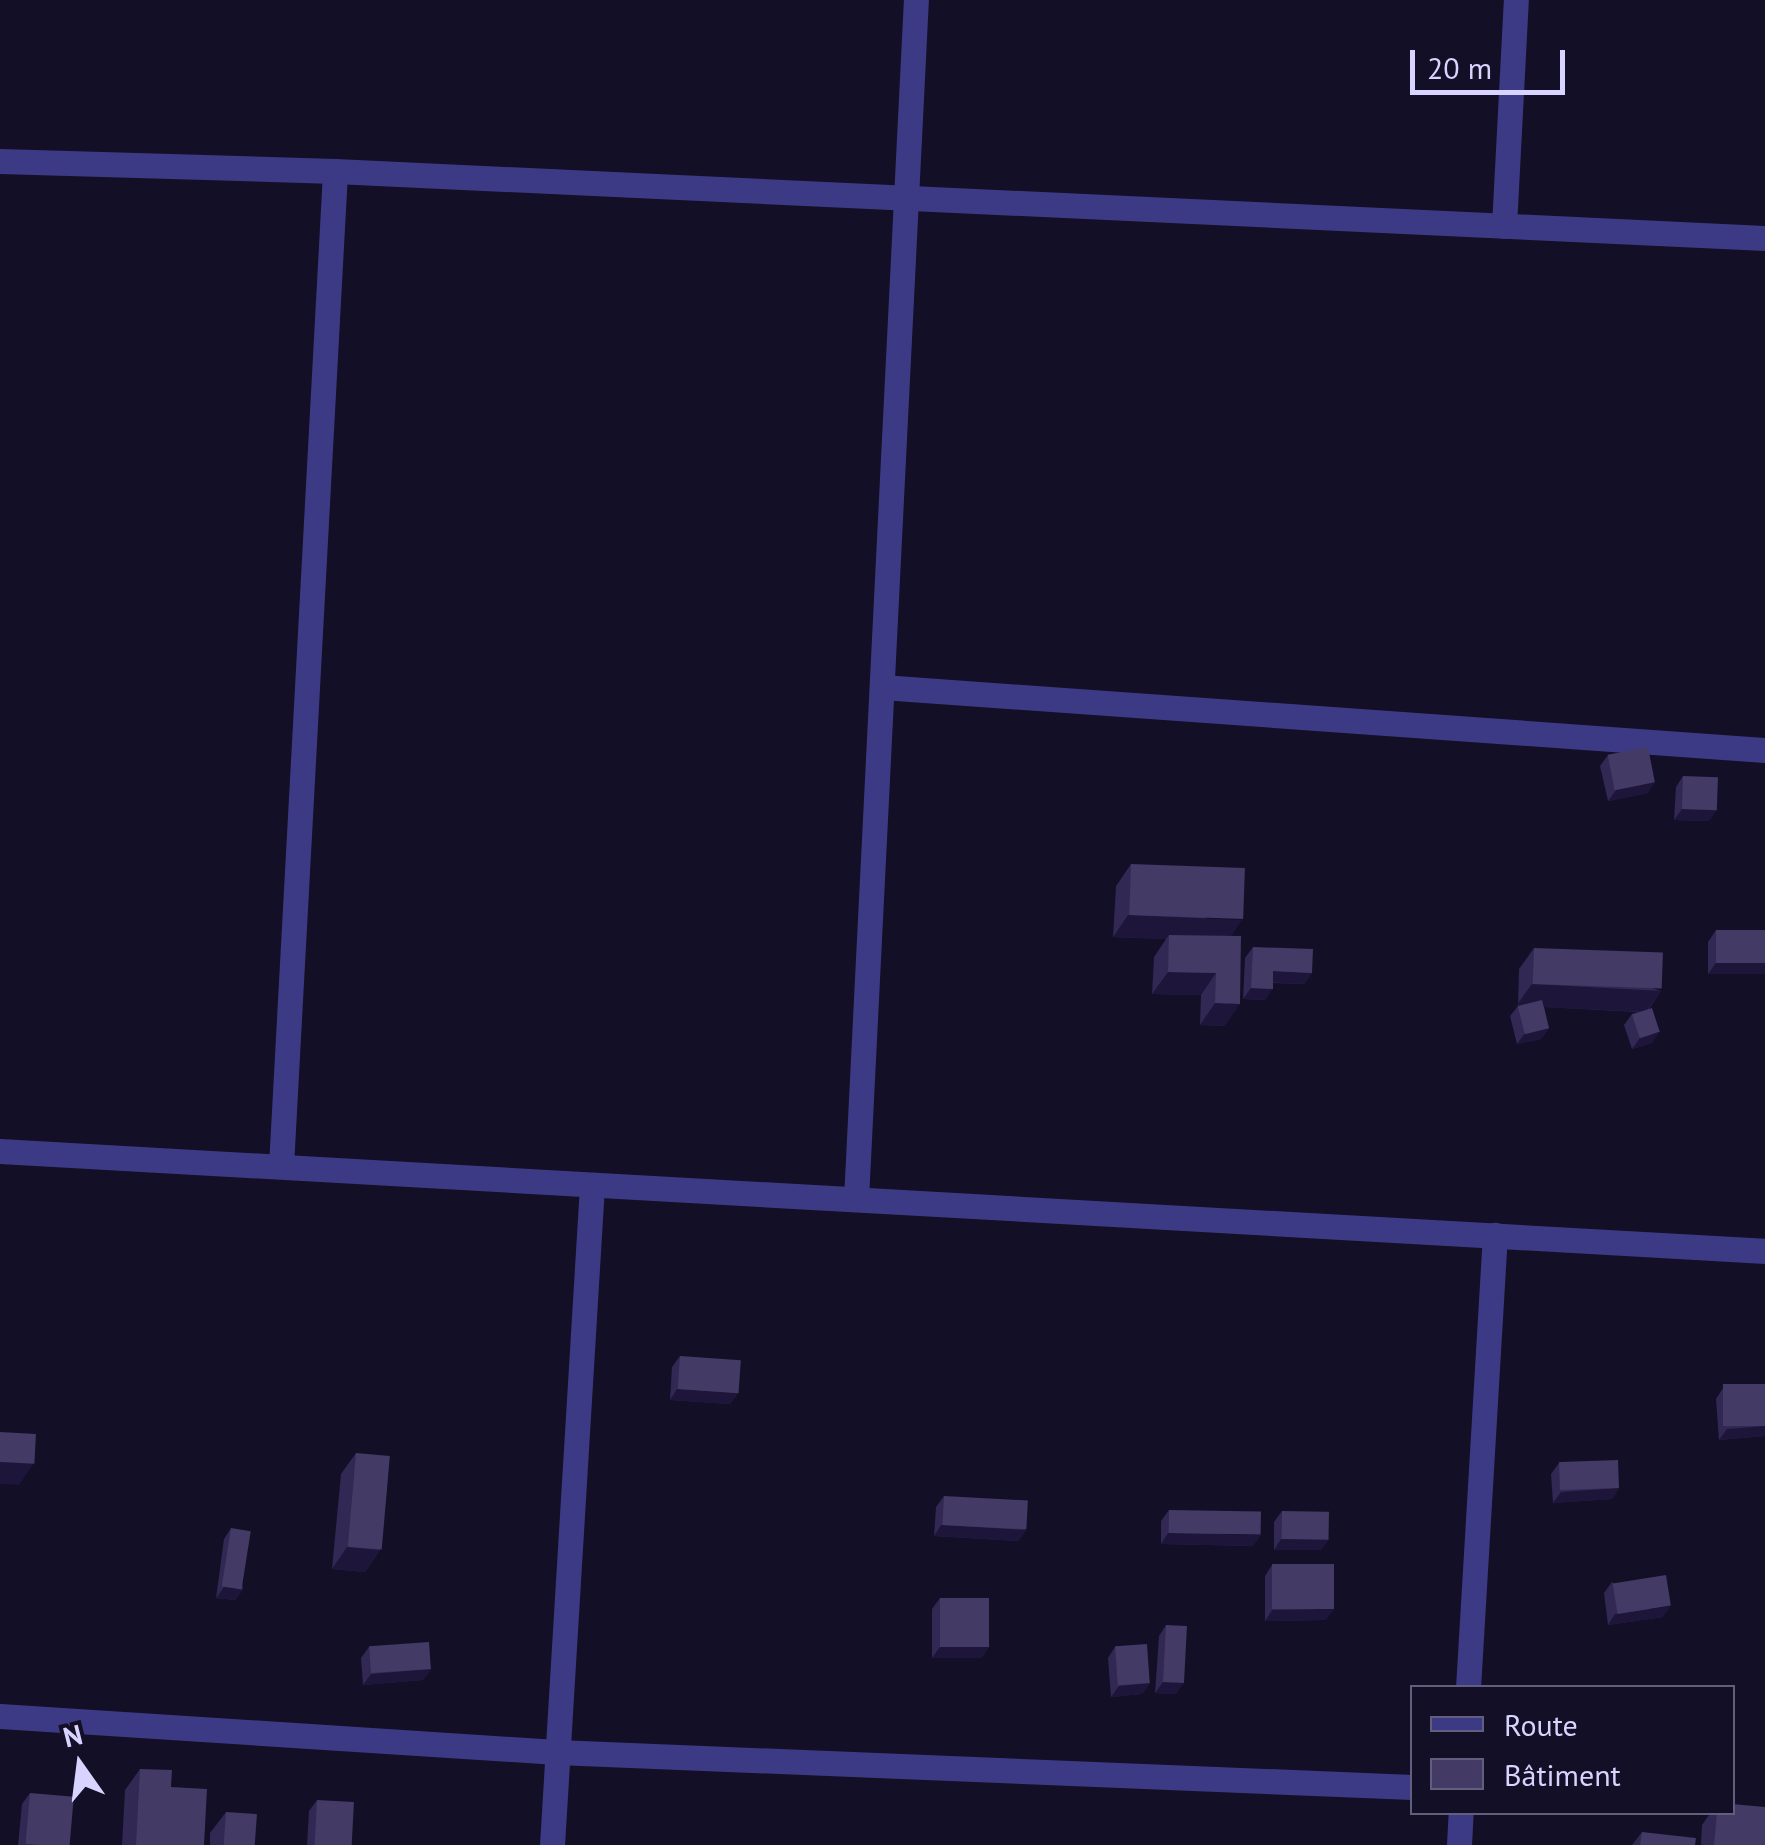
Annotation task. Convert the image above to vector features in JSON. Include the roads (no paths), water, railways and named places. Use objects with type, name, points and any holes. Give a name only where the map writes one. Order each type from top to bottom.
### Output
[{"type":"street","points":[[856,1199],[916,0]]},
{"type":"street","points":[[1504,226],[1516,0]]},
{"type":"street","points":[[0,160],[336,171],[1765,238]]},
{"type":"street","points":[[280,1166],[336,171]]},
{"type":"street","points":[[882,687],[1765,750]]},
{"type":"street","points":[[0,1150],[1765,1250]]},
{"type":"street","points":[[552,1845],[592,1185]]},
{"type":"street","points":[[1468,1685],[1495,1235]]},
{"type":"street","points":[[0,1716],[557,1752],[1410,1788]]},
{"type":"street","points":[[1459,1845],[1461,1815]]}]
